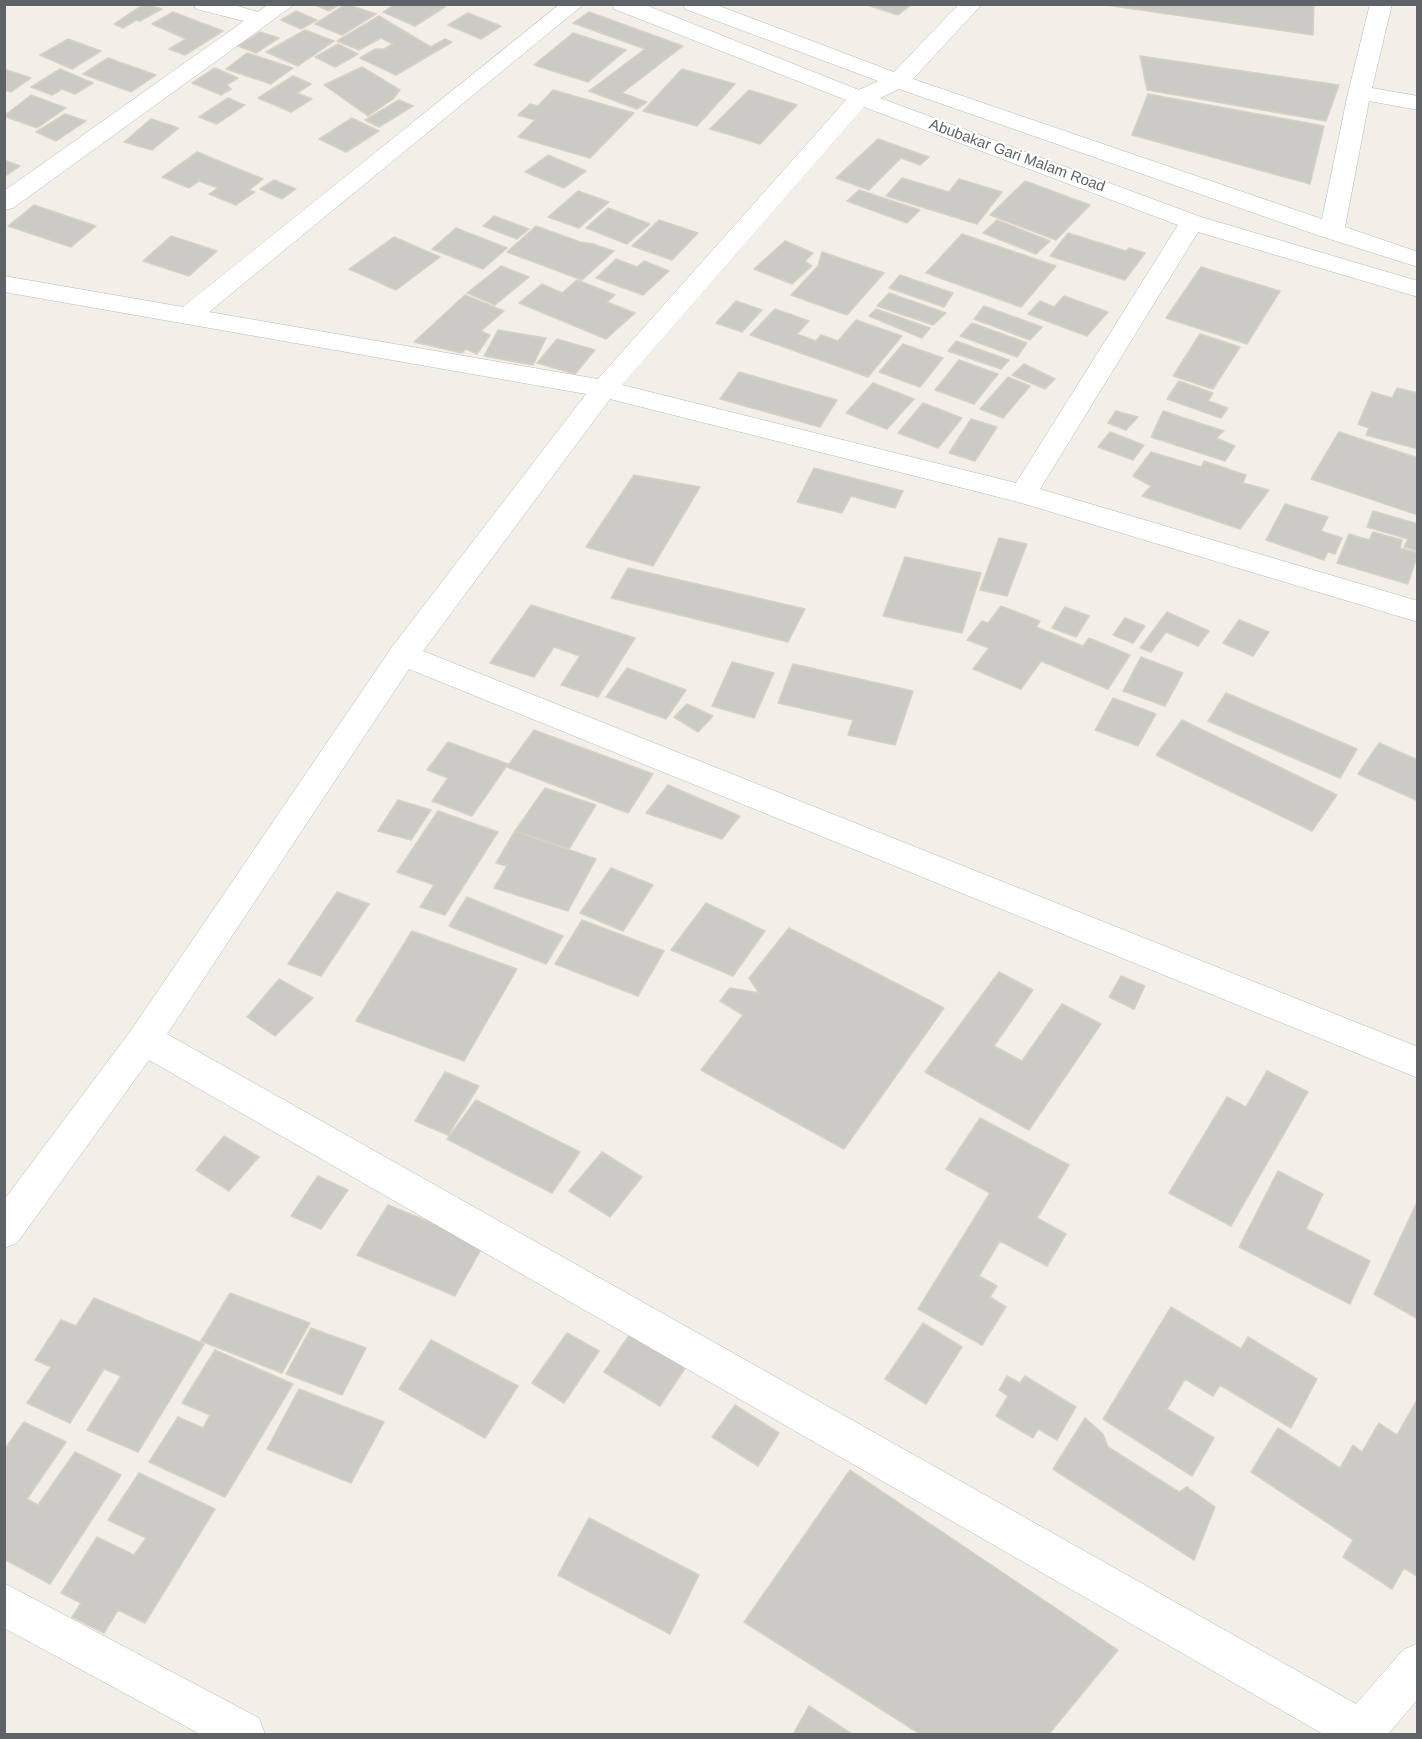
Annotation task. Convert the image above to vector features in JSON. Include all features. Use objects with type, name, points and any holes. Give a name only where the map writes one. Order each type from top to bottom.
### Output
[{"type":"street","points":[[204,4],[261,19]]},
{"type":"street","points":[[4,203],[285,4]]},
{"type":"street","points":[[187,317],[574,4]]},
{"type":"street","name":"Abubakar Gari Malam Road","points":[[622,4],[860,98],[1192,222],[1418,289]]},
{"type":"street","points":[[693,4],[898,81],[1418,260]]},
{"type":"street","points":[[4,1232],[144,1039],[404,655],[604,389],[860,98],[898,81],[972,4]]},
{"type":"street","points":[[1332,232],[1359,93],[1381,4]]},
{"type":"street","points":[[1359,93],[1418,103]]},
{"type":"street","points":[[1023,494],[1192,222]]},
{"type":"street","points":[[4,284],[604,389],[1023,494],[1418,612]]},
{"type":"street","points":[[404,655],[1418,1063]]},
{"type":"street","points":[[144,1039],[1361,1733],[1418,1665]]},
{"type":"street","points":[[4,1604],[243,1734]]},
{"type":"building","points":[[144,4],[162,9],[123,28],[114,24]]},
{"type":"building","points":[[313,4],[340,4],[329,11]]},
{"type":"building","points":[[346,4],[376,14],[342,35],[315,24]]},
{"type":"building","points":[[395,4],[439,4],[445,7],[415,26],[383,12]]},
{"type":"building","points":[[864,4],[912,4],[898,15]]},
{"type":"building","points":[[1099,4],[1314,4],[1313,35]]},
{"type":"building","points":[[296,11],[317,20],[301,29],[281,20]]},
{"type":"building","points":[[173,12],[223,31],[185,55],[169,49],[186,39],[152,24]]},
{"type":"building","points":[[589,12],[683,46],[622,93],[647,102],[637,109],[589,91],[645,49],[573,23]]},
{"type":"building","points":[[468,13],[501,26],[481,39],[448,25]]},
{"type":"building","points":[[379,16],[431,47],[445,39],[452,42],[396,75],[360,58],[375,49],[384,49],[393,44],[381,38],[359,50],[337,41]]},
{"type":"building","points":[[305,30],[334,41],[298,66],[266,52]]},
{"type":"building","points":[[260,32],[279,38],[256,53],[238,46]]},
{"type":"building","points":[[573,33],[626,50],[588,82],[534,65]]},
{"type":"building","points":[[68,39],[101,51],[72,69],[40,55]]},
{"type":"building","points":[[338,44],[358,54],[335,67],[315,57]]},
{"type":"building","points":[[247,53],[293,68],[271,84],[226,69]]},
{"type":"building","points":[[1140,56],[1339,85],[1326,121],[1147,90]]},
{"type":"building","points":[[108,58],[156,75],[131,92],[83,74]]},
{"type":"building","points":[[362,67],[400,90],[393,99],[368,116],[324,85]]},
{"type":"building","points":[[215,68],[238,78],[227,85],[231,89],[221,95],[192,83]]},
{"type":"building","points":[[4,69],[31,78],[11,92],[4,90]]},
{"type":"building","points":[[60,69],[93,83],[75,94],[62,89],[52,95],[31,87]]},
{"type":"building","points":[[682,69],[735,84],[697,126],[643,111]]},
{"type":"building","points":[[293,76],[311,84],[297,93],[312,99],[291,112],[258,98]]},
{"type":"building","points":[[553,90],[634,113],[590,158],[518,137],[535,120],[518,115],[530,104],[538,106]]},
{"type":"building","points":[[749,90],[797,105],[760,144],[710,129]]},
{"type":"building","points":[[1148,94],[1324,126],[1310,184],[1132,135]]},
{"type":"building","points":[[31,95],[66,108],[37,128],[4,116]]},
{"type":"building","points":[[228,98],[245,105],[217,124],[199,117]]},
{"type":"building","points":[[399,100],[413,106],[379,127],[365,120]]},
{"type":"building","points":[[65,114],[86,121],[56,141],[36,132]]},
{"type":"building","points":[[352,118],[379,131],[346,152],[319,139]]},
{"type":"building","points":[[151,119],[179,128],[152,150],[124,142]]},
{"type":"building","points":[[878,139],[929,157],[920,165],[901,158],[869,190],[836,178]]},
{"type":"building","points":[[197,152],[263,179],[249,190],[255,192],[236,205],[209,194],[218,188],[199,181],[189,188],[162,177]]},
{"type":"building","points":[[548,155],[586,171],[564,188],[525,172]]},
{"type":"building","points":[[4,160],[20,166],[4,177]]},
{"type":"building","points":[[902,178],[949,192],[959,179],[1002,192],[977,224],[886,196]]},
{"type":"building","points":[[274,180],[296,189],[282,199],[260,189]]},
{"type":"building","points":[[1025,181],[1090,205],[1056,240],[990,215]]},
{"type":"building","points":[[859,190],[920,210],[907,223],[847,201]]},
{"type":"building","points":[[578,191],[609,202],[579,228],[548,217]]},
{"type":"building","points":[[34,205],[96,226],[71,247],[8,226]]},
{"type":"building","points":[[608,208],[650,224],[627,244],[586,228]]},
{"type":"building","points":[[494,216],[529,229],[517,239],[483,226]]},
{"type":"building","points":[[659,220],[698,233],[672,260],[632,246]]},
{"type":"building","points":[[997,220],[1050,241],[1036,254],[983,233]]},
{"type":"building","points":[[536,226],[580,242],[614,251],[582,280],[507,252]]},
{"type":"building","points":[[456,228],[507,248],[483,269],[432,249]]},
{"type":"building","points":[[1068,233],[1126,251],[1129,248],[1145,253],[1125,280],[1050,256]]},
{"type":"building","points":[[962,234],[1056,266],[1021,307],[926,273]]},
{"type":"building","points":[[171,236],[217,251],[189,276],[143,261]]},
{"type":"building","points":[[394,237],[440,257],[396,290],[349,269]]},
{"type":"building","points":[[785,241],[813,253],[805,261],[812,266],[792,284],[754,269]]},
{"type":"building","points":[[822,252],[884,273],[847,315],[791,295],[818,266]]},
{"type":"building","points":[[616,259],[637,267],[644,261],[669,271],[643,295],[596,278]]},
{"type":"building","points":[[501,266],[529,277],[495,305],[467,293]]},
{"type":"building","points":[[1201,267],[1280,291],[1247,344],[1166,318]]},
{"type":"building","points":[[900,275],[953,293],[944,307],[889,288]]},
{"type":"building","points":[[577,280],[615,295],[607,302],[635,313],[606,339],[519,303],[542,284],[562,293]]},
{"type":"building","points":[[889,293],[946,313],[933,325],[877,306]]},
{"type":"building","points":[[465,295],[504,311],[481,331],[490,335],[477,354],[466,349],[462,353],[414,342]]},
{"type":"building","points":[[1064,296],[1108,312],[1087,336],[1028,314],[1040,301],[1054,307]]},
{"type":"building","points":[[736,301],[762,310],[742,332],[716,323]]},
{"type":"building","points":[[984,306],[1042,327],[1030,340],[974,319]]},
{"type":"building","points":[[775,309],[809,321],[797,334],[816,341],[821,335],[838,341],[856,320],[902,336],[868,377],[750,335]]},
{"type":"building","points":[[876,309],[930,328],[922,338],[869,316]]},
{"type":"building","points":[[972,323],[1027,343],[1017,357],[960,336]]},
{"type":"building","points":[[498,330],[546,338],[533,365],[484,356]]},
{"type":"building","points":[[1200,334],[1240,347],[1213,389],[1173,376]]},
{"type":"building","points":[[557,339],[595,350],[575,374],[537,363]]},
{"type":"building","points":[[956,341],[1009,360],[1001,369],[948,351]]},
{"type":"building","points":[[903,344],[943,358],[920,387],[879,372]]},
{"type":"building","points":[[959,360],[998,374],[974,404],[935,390]]},
{"type":"building","points":[[1024,364],[1055,379],[1045,389],[1012,375]]},
{"type":"building","points":[[739,372],[837,400],[820,427],[720,399]]},
{"type":"building","points":[[1008,377],[1030,386],[1003,418],[980,409]]},
{"type":"building","points":[[1179,381],[1213,393],[1208,401],[1228,408],[1221,418],[1167,399]]},
{"type":"building","points":[[873,383],[914,399],[887,429],[846,413]]},
{"type":"building","points":[[1397,388],[1418,393],[1418,449],[1366,435],[1369,428],[1358,424],[1372,392],[1392,398]]},
{"type":"building","points":[[923,403],[962,418],[938,448],[898,433]]},
{"type":"building","points":[[1116,411],[1138,417],[1126,430],[1108,423]]},
{"type":"building","points":[[1163,411],[1224,431],[1216,438],[1235,446],[1225,461],[1151,437]]},
{"type":"building","points":[[971,419],[997,427],[975,461],[949,453]]},
{"type":"building","points":[[1110,432],[1144,445],[1133,460],[1098,447]]},
{"type":"building","points":[[1339,432],[1418,458],[1418,515],[1311,479]]},
{"type":"building","points":[[1151,452],[1201,467],[1204,461],[1246,475],[1243,483],[1269,490],[1240,529],[1142,496],[1151,486],[1133,476]]},
{"type":"building","points":[[814,468],[903,491],[895,508],[851,496],[842,513],[797,502]]},
{"type":"building","points":[[634,475],[700,487],[653,566],[586,547]]},
{"type":"building","points":[[1285,504],[1328,517],[1321,531],[1342,538],[1335,554],[1328,552],[1324,560],[1266,540]]},
{"type":"building","points":[[1373,511],[1418,524],[1418,551],[1404,547],[1408,539],[1367,527]]},
{"type":"building","points":[[1373,532],[1402,540],[1400,548],[1418,553],[1408,584],[1337,563],[1349,534],[1369,540]]},
{"type":"building","points":[[999,538],[1027,544],[1007,596],[980,590]]},
{"type":"building","points":[[905,557],[981,573],[962,633],[883,616]]},
{"type":"building","points":[[628,568],[805,609],[788,642],[611,598]]},
{"type":"building","points":[[531,605],[635,638],[598,697],[561,685],[580,656],[554,647],[534,677],[490,663]]},
{"type":"building","points":[[1001,606],[1040,621],[1036,627],[1083,646],[1089,638],[1130,655],[1108,689],[1041,661],[1021,689],[973,669],[989,648],[967,640],[982,621],[988,623]]},
{"type":"building","points":[[1065,607],[1089,616],[1076,637],[1052,628]]},
{"type":"building","points":[[1167,612],[1209,631],[1198,646],[1166,632],[1151,652],[1140,648]]},
{"type":"building","points":[[1125,618],[1145,626],[1133,643],[1113,635]]},
{"type":"building","points":[[1239,620],[1269,632],[1253,656],[1223,643]]},
{"type":"building","points":[[1141,657],[1183,673],[1165,706],[1123,691]]},
{"type":"building","points":[[732,662],[774,673],[754,718],[712,706]]},
{"type":"building","points":[[793,664],[913,691],[895,745],[848,735],[853,720],[778,703]]},
{"type":"building","points":[[627,668],[686,690],[666,719],[606,697]]},
{"type":"building","points":[[1226,693],[1357,749],[1340,778],[1208,721]]},
{"type":"building","points":[[1113,698],[1156,714],[1138,746],[1095,730]]},
{"type":"building","points":[[687,704],[713,716],[698,732],[674,717]]},
{"type":"building","points":[[1182,720],[1337,795],[1312,831],[1156,755]]},
{"type":"building","points":[[534,730],[653,774],[628,813],[507,767]]},
{"type":"building","points":[[448,742],[508,764],[472,816],[432,801],[448,778],[427,770]]},
{"type":"building","points":[[1379,743],[1418,760],[1418,801],[1358,774]]},
{"type":"building","points":[[668,785],[740,816],[722,839],[646,813]]},
{"type":"building","points":[[545,788],[596,805],[569,849],[515,831]]},
{"type":"building","points":[[398,800],[431,810],[411,840],[378,831]]},
{"type":"building","points":[[438,811],[498,832],[445,915],[420,907],[434,885],[397,872]]},
{"type":"building","points":[[515,831],[596,859],[568,911],[494,888],[507,866],[496,863]]},
{"type":"building","points":[[611,868],[653,885],[623,931],[580,913]]},
{"type":"building","points":[[337,892],[369,904],[321,976],[288,964]]},
{"type":"building","points":[[467,897],[563,936],[546,964],[449,926]]},
{"type":"building","points":[[706,903],[765,931],[733,976],[671,950]]},
{"type":"building","points":[[582,920],[664,951],[638,996],[555,964]]},
{"type":"building","points":[[789,928],[944,1008],[844,1149],[701,1070],[743,1015],[720,1001],[730,988],[759,993],[749,978]]},
{"type":"building","points":[[412,931],[517,969],[464,1061],[356,1021]]},
{"type":"building","points":[[999,972],[1033,990],[994,1046],[1022,1061],[1062,1004],[1101,1024],[1029,1130],[925,1072]]},
{"type":"building","points":[[1121,976],[1145,986],[1134,1009],[1109,997]]},
{"type":"building","points":[[279,979],[313,998],[275,1036],[247,1017]]},
{"type":"building","points":[[1267,1071],[1308,1092],[1231,1226],[1169,1193],[1227,1097],[1246,1107]]},
{"type":"building","points":[[445,1072],[479,1086],[448,1135],[415,1121]]},
{"type":"building","points":[[476,1100],[580,1152],[552,1193],[447,1139]]},
{"type":"building","points":[[980,1118],[1069,1165],[1037,1218],[1066,1234],[1047,1266],[1000,1241],[979,1276],[997,1286],[990,1297],[1006,1307],[982,1345],[918,1309],[990,1193],[946,1169]]},
{"type":"building","points":[[224,1136],[259,1157],[229,1191],[196,1170]]},
{"type":"building","points":[[602,1152],[642,1177],[610,1217],[569,1191]]},
{"type":"building","points":[[1278,1171],[1323,1194],[1306,1229],[1370,1261],[1350,1304],[1239,1247]]},
{"type":"building","points":[[318,1176],[348,1190],[321,1229],[291,1216]]},
{"type":"building","points":[[1418,1200],[1418,1319],[1374,1294]]},
{"type":"building","points":[[388,1205],[484,1244],[455,1296],[357,1255]]},
{"type":"building","points":[[230,1293],[310,1323],[282,1373],[201,1341]]},
{"type":"building","points":[[94,1298],[204,1344],[138,1452],[87,1430],[121,1376],[104,1369],[70,1423],[27,1403],[51,1367],[35,1360],[61,1320],[76,1326]]},
{"type":"building","points":[[1171,1307],[1241,1349],[1248,1337],[1317,1379],[1291,1428],[1220,1385],[1213,1396],[1185,1379],[1167,1409],[1214,1438],[1192,1476],[1103,1419]]},
{"type":"building","points":[[923,1323],[962,1347],[926,1404],[885,1379]]},
{"type":"building","points":[[311,1328],[366,1348],[342,1395],[286,1374]]},
{"type":"building","points":[[567,1333],[599,1351],[564,1403],[532,1383]]},
{"type":"building","points":[[630,1334],[686,1367],[660,1406],[604,1372]]},
{"type":"building","points":[[431,1340],[518,1386],[485,1438],[399,1389]]},
{"type":"building","points":[[215,1350],[293,1384],[225,1497],[149,1462],[178,1417],[203,1428],[210,1415],[182,1403]]},
{"type":"building","points":[[1007,1376],[1020,1383],[1025,1376],[1076,1407],[1057,1440],[1038,1429],[1033,1438],[996,1416],[1008,1396],[999,1390]]},
{"type":"building","points":[[299,1389],[384,1422],[351,1483],[267,1449]]},
{"type":"building","points":[[1418,1398],[1418,1577],[1404,1568],[1392,1589],[1343,1557],[1353,1540],[1251,1472],[1278,1428],[1340,1468],[1353,1445],[1362,1452],[1379,1423],[1397,1435]]},
{"type":"building","points":[[735,1405],[779,1433],[758,1466],[712,1437]]},
{"type":"building","points":[[1085,1418],[1103,1434],[1108,1447],[1179,1492],[1187,1487],[1215,1507],[1194,1560],[1053,1469]]},
{"type":"building","points":[[24,1422],[66,1442],[27,1499],[38,1505],[75,1452],[121,1475],[50,1584],[4,1559],[4,1450]]},
{"type":"building","points":[[850,1470],[1118,1650],[1049,1734],[920,1734],[744,1622]]},
{"type":"building","points":[[139,1473],[215,1509],[145,1623],[118,1610],[104,1633],[72,1617],[81,1603],[61,1593],[97,1537],[134,1555],[146,1538],[108,1520]]},
{"type":"building","points":[[589,1518],[699,1575],[670,1634],[558,1575]]},
{"type":"building","points":[[809,1706],[852,1734],[793,1734]]}]
